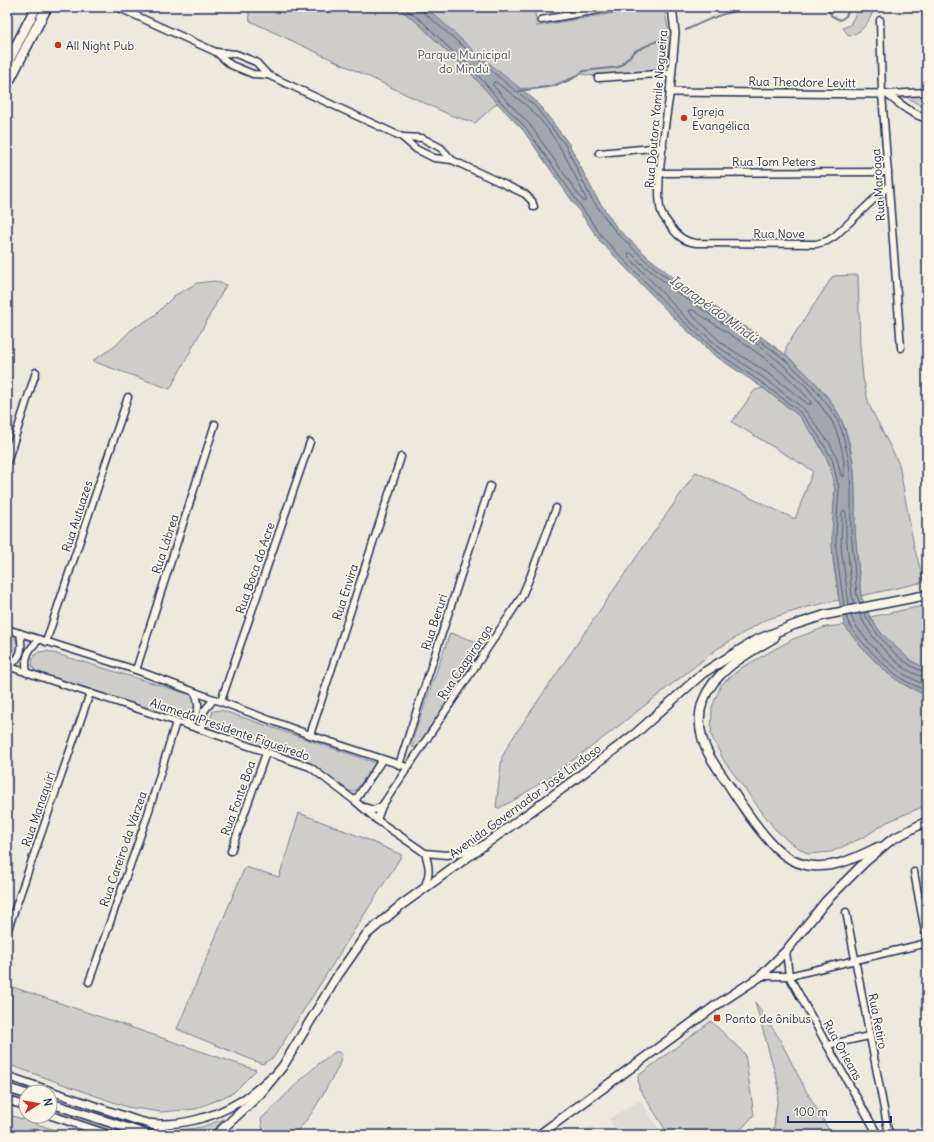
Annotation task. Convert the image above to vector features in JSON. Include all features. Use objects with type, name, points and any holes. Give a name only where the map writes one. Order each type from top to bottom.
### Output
[{"type":"main road","points":[[7,64],[36,7]]},
{"type":"main road","points":[[7,85],[45,10]]},
{"type":"main road","name":"Avenida Governador José Lindoso","points":[[216,1135],[260,1094],[283,1066],[338,975],[366,935],[383,919],[424,888],[630,739],[703,674],[756,640],[794,625],[825,615],[927,595]]},
{"type":"main road","points":[[794,625],[745,655],[725,670],[710,687],[702,702],[700,720],[702,737],[708,752],[746,811],[775,847],[795,861],[805,865],[818,866],[836,865],[850,861],[927,821]]},
{"type":"main road","points":[[538,1135],[718,1004],[761,976],[786,952],[826,901],[846,880],[891,840]]},
{"type":"main road","points":[[7,1088],[18,1091]]},
{"type":"main road","points":[[58,1106],[149,1135]]},
{"type":"street","points":[[45,10],[53,7]]},
{"type":"street","points":[[117,7],[216,52],[231,65],[253,74],[268,75],[402,137],[416,149],[434,158],[452,160],[526,194],[532,201],[534,207]]},
{"type":"street","points":[[541,20],[616,7]]},
{"type":"street","name":"Rua Doutora Yamile Nogueira","points":[[661,213],[658,201],[660,173],[670,92],[675,33],[672,7]]},
{"type":"street","name":"Rua Maroaga","points":[[880,20],[885,94],[888,186],[901,348]]},
{"type":"street","points":[[216,52],[236,54],[256,62],[268,75]]},
{"type":"street","points":[[598,78],[672,73]]},
{"type":"street","name":"Rua Theodore Levitt","points":[[670,92],[885,94]]},
{"type":"street","points":[[885,94],[927,92]]},
{"type":"street","points":[[885,94],[909,110],[927,118]]},
{"type":"street","points":[[402,137],[422,138],[441,148],[452,160]]},
{"type":"street","points":[[599,152],[663,147]]},
{"type":"street","name":"Rua Tom Peters","points":[[660,173],[888,172]]},
{"type":"street","name":"Rua Nove","points":[[661,213],[680,237],[688,242],[816,244],[828,241],[835,236],[888,186]]},
{"type":"street","points":[[7,462],[36,372]]},
{"type":"street","name":"Rua Autuazes","points":[[46,642],[128,397]]},
{"type":"street","name":"Rua Lábrea","points":[[136,670],[215,424]]},
{"type":"street","name":"Rua Boca do Acre","points":[[221,701],[310,442]]},
{"type":"street","name":"Rua Envira","points":[[310,735],[401,457]]},
{"type":"street","name":"Rua Beruri","points":[[400,765],[490,486]]},
{"type":"street","name":"Rua Caapiranga","points":[[377,820],[382,806],[521,598],[556,508]]},
{"type":"street","name":"Alameda Presidente Figueiredo","points":[[7,628],[39,640],[136,670],[310,735],[407,768]]},
{"type":"street","points":[[8,666],[19,657],[22,645],[20,633]]},
{"type":"street","points":[[27,673],[25,665],[26,655],[32,646],[39,640]]},
{"type":"street","name":"Alameda Presidente Figueiredo","points":[[8,666],[314,768],[377,820],[425,853],[447,855],[482,846]]},
{"type":"street","points":[[185,724],[197,714],[199,703],[195,693]]},
{"type":"street","name":"Rua Manaquiri","points":[[7,932],[90,694]]},
{"type":"street","points":[[202,730],[204,711],[214,699]]},
{"type":"street","name":"Rua Careiro da Várzea","points":[[89,982],[147,817],[176,722]]},
{"type":"street","name":"Rua Fonte Boa","points":[[231,851],[266,752]]},
{"type":"street","points":[[382,760],[356,802],[368,809],[374,810],[382,806]]},
{"type":"street","points":[[424,888],[429,876],[425,853]]},
{"type":"street","points":[[761,976],[789,976],[927,943],[914,872]]},
{"type":"street","name":"Rua Retiro","points":[[846,912],[889,1135]]},
{"type":"street","name":"Rua Orleans","points":[[786,952],[789,976],[878,1135]]},
{"type":"street","points":[[827,1045],[870,1036]]},
{"type":"street","points":[[147,1123],[168,1124],[194,1120],[220,1112],[241,1101],[255,1091],[283,1066]]},
{"type":"street","points":[[7,1076],[147,1123],[171,1135]]},
{"type":"street","points":[[7,1100],[18,1103]]},
{"type":"street","points":[[58,1118],[110,1135]]},
{"type":"shaded area","points":[[640,1100],[663,1135],[619,1135],[609,1119]]},
{"type":"shaded area","points":[[593,1126],[598,1135],[577,1135],[576,1131]]},
{"type":"green space","name":"Parque Municipal do Mindú","points":[[248,7],[534,7],[537,26],[651,7],[664,7],[668,28],[668,71],[594,76],[581,74],[545,87],[516,89],[497,103],[475,123],[450,115],[250,21]]},
{"type":"green space","points":[[859,7],[875,7],[866,25],[859,31],[849,36],[843,28],[850,25]]},
{"type":"green space","points":[[927,93],[927,109],[901,94]]},
{"type":"green space","points":[[858,275],[860,346],[863,378],[869,405],[899,464],[914,547],[924,582],[861,596],[855,531],[854,473],[852,453],[847,434],[835,408],[823,391],[786,355],[786,347],[833,276]]},
{"type":"green space","points":[[215,281],[226,285],[170,389],[92,361],[114,347],[131,330],[154,316],[174,296],[197,283]]},
{"type":"green space","points":[[763,388],[798,415],[815,437],[828,461],[835,489],[832,534],[833,561],[839,600],[808,607],[765,620],[717,649],[598,742],[551,776],[516,799],[499,808],[496,807],[502,757],[510,742],[696,472],[795,519],[813,471],[732,422],[755,390]]},
{"type":"green space","points":[[927,605],[927,669],[914,663],[898,651],[883,635],[870,617]]},
{"type":"green space","points":[[844,625],[870,657],[885,671],[905,685],[927,696],[927,805],[887,822],[864,837],[831,852],[808,854],[788,841],[774,828],[724,761],[711,735],[712,707],[721,685],[741,668],[793,639],[826,627]]},
{"type":"green space","points":[[450,633],[484,644],[418,748],[412,747],[412,741]]},
{"type":"green space","points":[[7,634],[15,637],[18,645],[18,653],[15,660],[7,663]]},
{"type":"green space","points":[[47,651],[192,695],[197,706],[194,714],[188,719],[182,721],[37,673],[32,666],[33,657],[39,652]]},
{"type":"green space","points":[[221,710],[376,763],[356,790],[351,792],[316,768],[207,729],[213,711]]},
{"type":"green space","points":[[299,813],[402,855],[274,1057],[262,1064],[177,1029],[245,867],[279,877]]},
{"type":"green space","points":[[7,985],[256,1070],[233,1093],[196,1109],[161,1112],[127,1107],[7,1064]]},
{"type":"green space","points":[[755,1002],[779,1038],[806,1091],[832,1135],[773,1135],[779,1087]]},
{"type":"green space","points":[[711,1021],[745,1054],[754,1115],[736,1135],[669,1135],[639,1088],[638,1076]]},
{"type":"green space","points":[[335,1052],[342,1054],[339,1066],[309,1117],[293,1135],[266,1135],[263,1132],[261,1119],[306,1075]]},
{"type":"green space","points":[[7,1085],[18,1089],[18,1103],[7,1099]]},
{"type":"green space","points":[[58,1103],[126,1126],[151,1131],[176,1131],[202,1127],[224,1119],[208,1135],[111,1135],[58,1117]]},
{"type":"green space","points":[[7,1114],[18,1118],[18,1124],[37,1124],[69,1135],[7,1135]]},
{"type":"water","name":"Igarapé do Mindú","points":[[397,7],[424,7],[475,52],[537,102],[569,144],[595,195],[617,228],[648,257],[683,285],[734,320],[756,333],[786,355],[814,381],[833,405],[845,430],[853,462],[855,531],[861,596],[870,617],[880,632],[910,660],[927,669],[927,696],[901,683],[890,675],[861,647],[844,625],[832,548],[835,489],[828,461],[815,437],[798,415],[763,388],[714,355],[678,322],[600,241],[523,130],[467,69],[447,52],[420,25]]},
{"type":"waterway","points":[[686,30],[720,15],[757,7]]},
{"type":"waterway","points":[[826,7],[832,16],[840,20],[846,16],[850,7]]},
{"type":"waterway","points":[[519,91],[555,86],[572,79],[584,71],[619,67],[635,51],[664,38]]},
{"type":"place","name":"All Night Pub","points":[[58,45]]},
{"type":"place","name":"Igreja Evangélica","points":[[684,118]]},
{"type":"place","name":"Ponto de ônibus","points":[[717,1018]]}]
